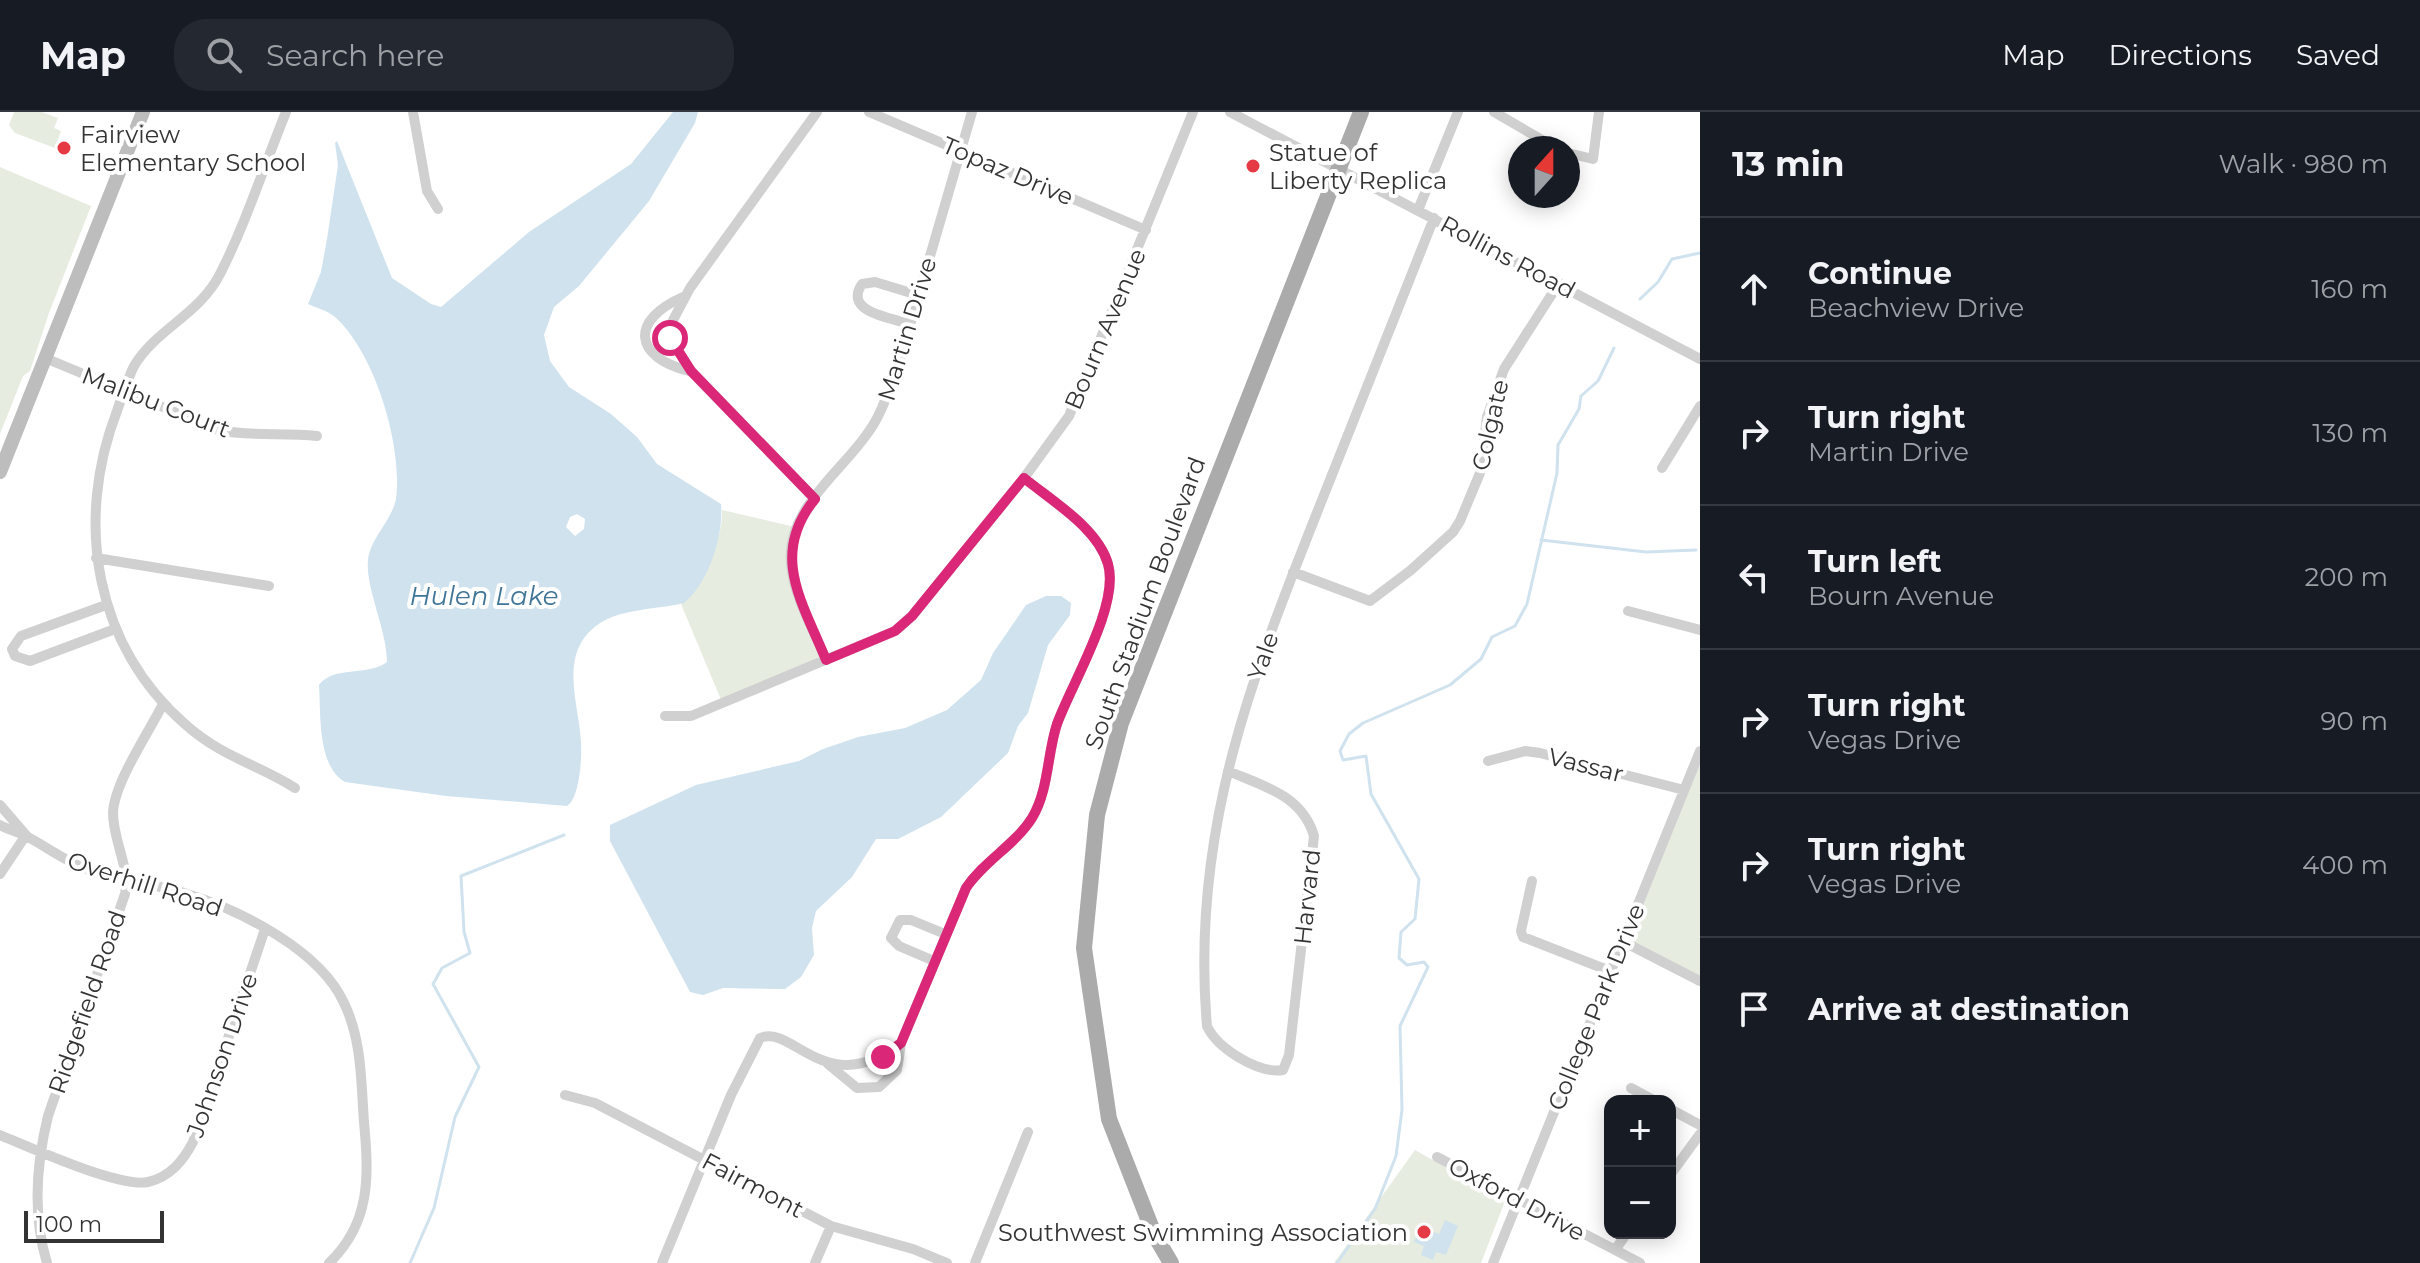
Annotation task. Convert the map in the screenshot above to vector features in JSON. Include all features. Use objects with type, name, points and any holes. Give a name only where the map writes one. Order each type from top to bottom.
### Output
[{"type":"main road","name":"South Stadium Boulevard","points":[[1171,1263],[1154,1234],[1109,1119],[1084,948],[1097,815],[1121,723],[1361,112]]},
{"type":"street","points":[[0,472],[143,112]]},
{"type":"street","points":[[286,112],[220,275],[201,304],[145,352],[133,368],[98,468],[93,516],[96,558],[106,605],[135,669],[163,704],[229,757],[295,788]]},
{"type":"street","points":[[413,112],[427,191],[438,209]]},
{"type":"street","points":[[815,499],[691,371],[670,338],[671,324],[687,292],[817,112]]},
{"type":"street","name":"Topaz Drive","points":[[869,112],[1146,230]]},
{"type":"street","name":"Martin Drive","points":[[826,660],[791,564],[796,526],[868,434],[880,413],[910,324],[972,112]]},
{"type":"street","name":"Bourn Avenue","points":[[665,716],[691,716],[895,631],[912,616],[1024,478],[1069,416],[1193,112]]},
{"type":"street","name":"Rollins Road","points":[[1230,112],[1242,115],[1338,170],[1700,359]]},
{"type":"street","points":[[1418,210],[1458,112]]},
{"type":"street","points":[[1494,112],[1535,136]]},
{"type":"street","points":[[1580,156],[1593,159],[1599,112]]},
{"type":"street","name":"Yale","points":[[1283,1070],[1265,1069],[1219,1044],[1207,1026],[1205,886],[1228,771],[1261,657],[1434,218]]},
{"type":"street","points":[[910,324],[866,311],[860,306],[857,292],[862,284],[875,282],[918,295]]},
{"type":"street","name":"Colgate","points":[[1293,572],[1370,601],[1453,532],[1480,473],[1487,417],[1504,369],[1559,283]]},
{"type":"street","points":[[687,292],[659,308],[649,318],[645,331],[647,344],[656,357],[668,365],[691,371]]},
{"type":"street","name":"Malibu Court","points":[[45,358],[218,430],[248,436],[288,432],[317,436]]},
{"type":"street","points":[[1662,468],[1700,406]]},
{"type":"street","points":[[662,1263],[731,1095],[756,1043],[766,1035],[828,1064],[857,1088],[879,1087],[897,1070],[901,1043],[934,961],[978,870],[1031,819],[1041,797],[1056,727],[1105,607],[1110,586],[1109,565],[1100,546],[1024,478]]},
{"type":"street","points":[[96,558],[269,586]]},
{"type":"street","points":[[106,605],[21,636],[12,649],[15,656],[30,661],[115,629]]},
{"type":"street","points":[[1628,611],[1700,630]]},
{"type":"street","name":"Ridgefield Road","points":[[47,1263],[41,1243],[36,1195],[40,1152],[127,878],[113,814],[118,792],[163,704]]},
{"type":"street","name":"Vassar","points":[[1488,761],[1525,751],[1540,753],[1684,790]]},
{"type":"street","name":"College Park Drive","points":[[1493,1263],[1700,751]]},
{"type":"street","name":"Harvard","points":[[1228,771],[1293,800],[1302,809],[1314,836],[1289,1055],[1283,1070]]},
{"type":"street","name":"Overhill Road","points":[[0,805],[26,835]]},
{"type":"street","name":"Overhill Road","points":[[0,825],[26,835],[69,863],[189,894],[265,929],[299,949],[325,974],[343,998],[356,1034],[369,1174],[359,1222],[348,1243],[329,1263]]},
{"type":"street","points":[[0,874],[26,835]]},
{"type":"street","points":[[1532,881],[1521,931],[1523,937],[1610,971]]},
{"type":"street","points":[[934,961],[899,946],[891,938],[893,928],[900,920],[911,920],[945,934]]},
{"type":"street","name":"Johnson Drive","points":[[40,1152],[122,1181],[147,1183],[170,1173],[184,1159],[193,1142],[265,929]]},
{"type":"street","points":[[1622,941],[1700,981]]},
{"type":"street","points":[[828,1064],[853,1065],[883,1057],[901,1043]]},
{"type":"street","points":[[1631,1088],[1644,1095]]},
{"type":"street","name":"Fairmont","points":[[565,1095],[595,1103],[831,1226],[913,1249],[947,1263]]},
{"type":"street","points":[[1676,1112],[1700,1125]]},
{"type":"street","points":[[975,1263],[1028,1132]]},
{"type":"street","points":[[1676,1167],[1700,1134]]},
{"type":"street","points":[[0,1135],[40,1152]]},
{"type":"street","name":"Oxford Drive","points":[[1437,1157],[1640,1263]]},
{"type":"street","points":[[815,1263],[831,1226]]},
{"type":"street","points":[[1615,1250],[1623,1239]]},
{"type":"shaded area","points":[[14,112],[42,112],[58,118],[54,128],[61,131],[55,148],[15,133],[9,125]]},
{"type":"shaded area","points":[[0,167],[91,206],[30,371],[23,376],[0,434]]},
{"type":"shaded area","points":[[722,510],[795,527],[789,564],[825,660],[722,702],[681,604],[704,576],[719,533]]},
{"type":"shaded area","points":[[1700,751],[1700,981],[1622,941]]},
{"type":"shaded area","name":"Southwest Swimming Association","points":[[1415,1150],[1505,1201],[1481,1263],[1334,1263]]},
{"type":"water","name":"Hulen Lake","points":[[673,112],[698,112],[695,123],[649,201],[579,286],[554,307],[544,335],[550,361],[569,387],[611,414],[637,437],[657,464],[721,504],[720,529],[707,571],[684,603],[616,616],[596,626],[584,638],[574,665],[581,742],[580,766],[575,795],[567,806],[446,796],[345,782],[329,764],[325,752],[319,685],[333,675],[370,669],[387,662],[368,560],[394,507],[397,477],[390,428],[374,376],[349,333],[335,317],[308,304],[321,272],[327,239],[338,165],[335,143],[337,141],[392,278],[431,304],[441,307],[529,232],[631,164]],"holes":[[[577,514],[585,519],[584,529],[575,536],[566,527],[570,517]]]},
{"type":"water","points":[[1046,596],[1061,596],[1071,603],[1070,615],[1048,645],[1028,713],[1018,726],[1008,753],[941,817],[898,839],[876,839],[852,877],[816,911],[812,928],[814,955],[801,977],[785,989],[723,988],[703,995],[690,992],[610,841],[610,825],[696,785],[799,761],[823,749],[858,737],[905,728],[947,710],[981,680],[993,653],[1026,605]]},
{"type":"water","points":[[1445,1220],[1458,1226],[1446,1255],[1436,1252],[1433,1260],[1421,1255],[1424,1246],[1414,1242],[1420,1227],[1439,1234]]},
{"type":"waterway","points":[[1640,299],[1658,282],[1672,259],[1700,253]]},
{"type":"waterway","points":[[1337,1263],[1375,1209],[1396,1156],[1402,1110],[1400,1026],[1428,967],[1424,962],[1407,965],[1399,958],[1401,932],[1415,919],[1419,879],[1371,794],[1366,756],[1343,760],[1340,751],[1349,734],[1363,723],[1450,685],[1481,659],[1492,637],[1515,626],[1527,604],[1557,473],[1558,445],[1579,409],[1581,396],[1598,381],[1614,348]]},
{"type":"waterway","points":[[1541,540],[1646,552],[1696,550]]},
{"type":"waterway","points":[[410,1263],[434,1208],[455,1117],[479,1067],[433,984],[442,968],[470,953],[464,932],[461,876],[564,835]]},
{"type":"place","name":"Fairview Elementary School","points":[[64,148]]},
{"type":"place","name":"Statue of Liberty Replica","points":[[1253,166]]},
{"type":"place","name":"Southwest Swimming Association","points":[[1424,1232]]},
{"type":"route","points":[[670,338],[678,356],[691,371],[815,499],[796,526],[791,564],[795,583],[826,660],[895,631],[912,616],[1024,478],[1088,532],[1100,546],[1109,565],[1110,586],[1105,607],[1056,727],[1041,797],[1031,819],[978,870],[966,888],[901,1043],[883,1057]]}]
